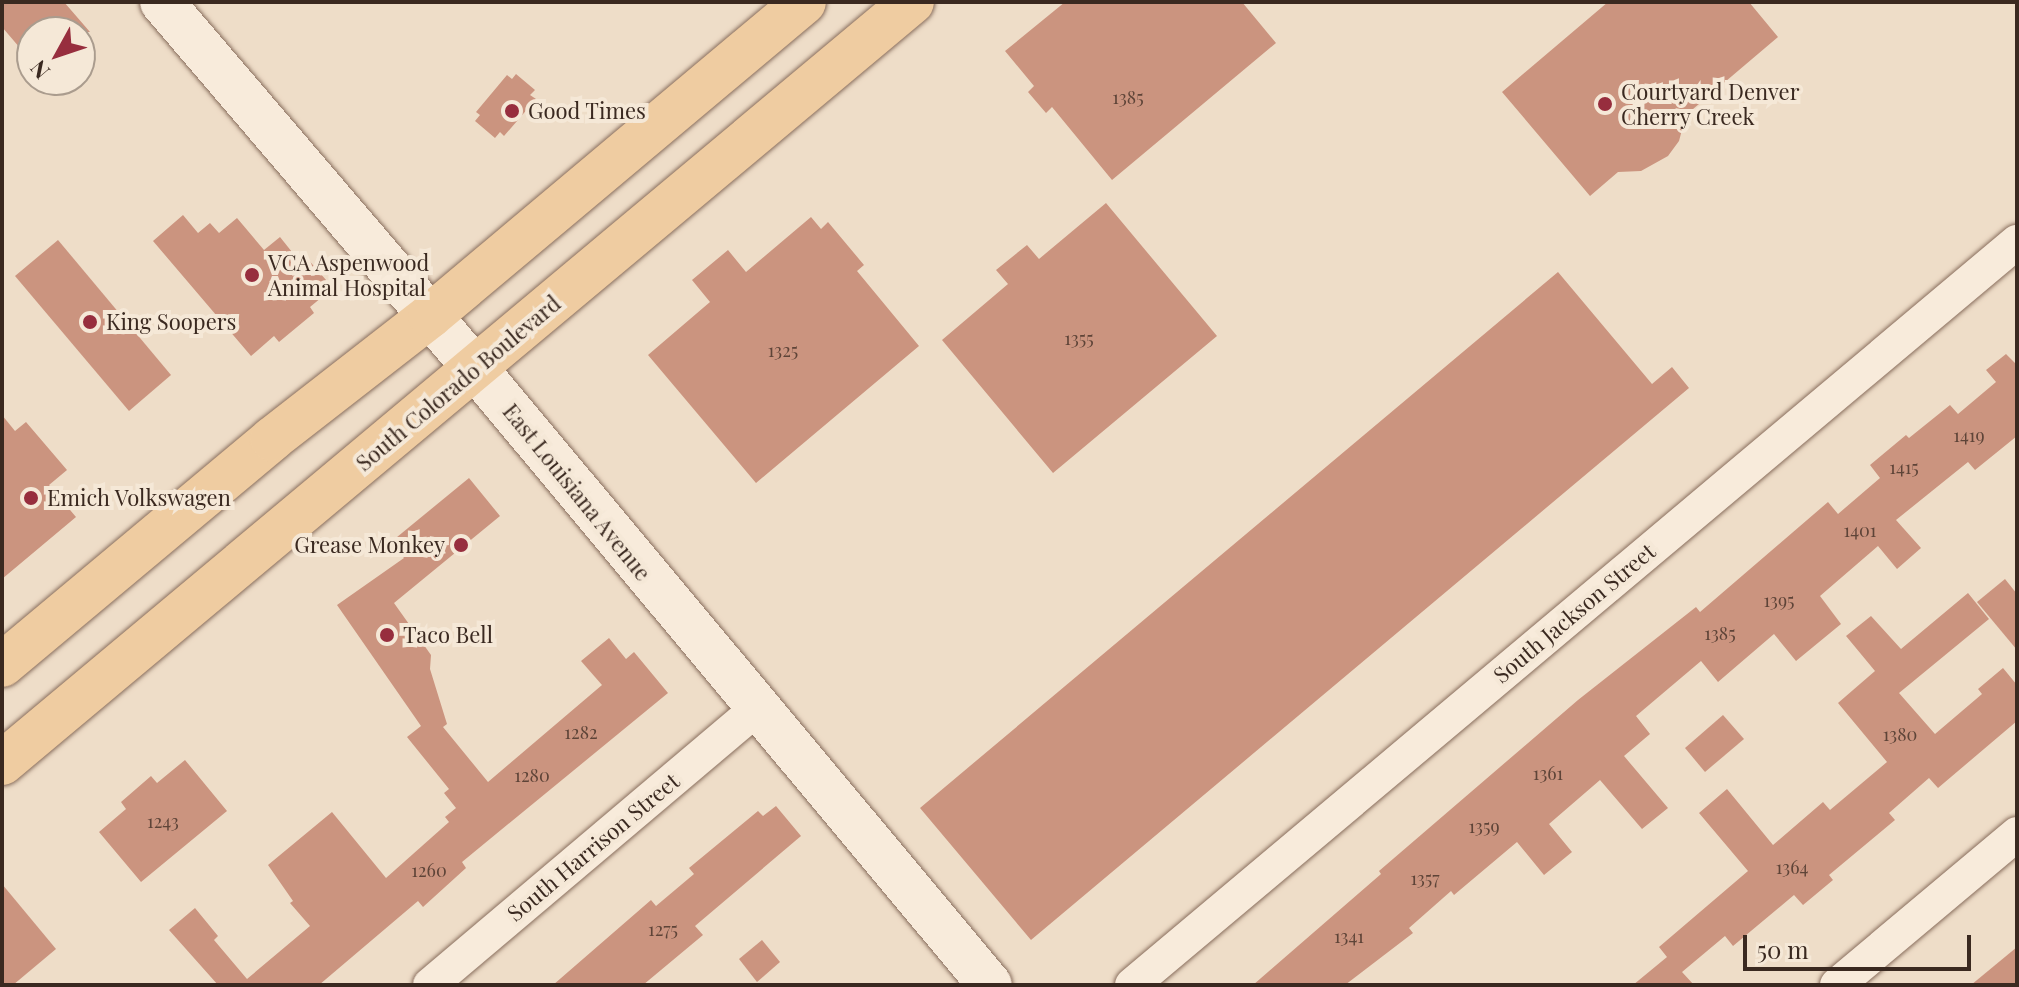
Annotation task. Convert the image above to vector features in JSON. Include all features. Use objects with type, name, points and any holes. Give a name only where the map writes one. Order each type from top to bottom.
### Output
[{"type":"main road","points":[[2,665],[272,439],[430,316],[804,2]]},
{"type":"main road","name":"South Colorado Boulevard","points":[[2,763],[912,2]]},
{"type":"street","name":"East Louisiana Avenue","points":[[162,2],[476,369],[990,985]]},
{"type":"street","name":"South Jackson Street","points":[[1132,985],[2017,242]]},
{"type":"street","name":"South Harrison Street","points":[[430,985],[757,709]]},
{"type":"street","points":[[1837,985],[2017,834]]},
{"type":"building","points":[[2,2],[64,2],[76,16],[16,16],[16,43],[2,27]]},
{"type":"building","points":[[1065,2],[1242,2],[1276,43],[1112,180],[1052,107],[1046,113],[1028,92],[1034,86],[1005,51]]},
{"type":"building","name":"Courtyard Denver Cherry Creek","points":[[1608,2],[1749,2],[1778,37],[1686,115],[1679,141],[1668,156],[1641,171],[1618,172],[1590,196],[1502,92]]},
{"type":"building","points":[[516,74],[535,90],[530,95],[536,99],[504,136],[500,132],[495,138],[475,121],[480,115],[476,112],[507,75],[512,79]]},
{"type":"building","points":[[1106,203],[1217,336],[1053,473],[942,340],[1008,284],[996,270],[1027,245],[1039,259]]},
{"type":"building","name":"VCA Aspenwood Animal Hospital","points":[[183,215],[198,233],[210,223],[219,233],[237,218],[264,250],[280,237],[300,262],[306,257],[333,288],[310,307],[314,313],[279,342],[274,336],[251,356],[153,241]]},
{"type":"building","points":[[811,217],[821,229],[828,222],[864,265],[857,271],[919,346],[756,483],[648,355],[710,302],[692,280],[728,250],[746,272]]},
{"type":"building","name":"King Soopers","points":[[58,240],[171,375],[129,411],[15,276]]},
{"type":"building","points":[[1558,272],[1652,384],[1672,367],[1689,388],[1031,940],[920,808]]},
{"type":"building","points":[[2006,354],[2017,365],[2017,436],[1975,470],[1968,462],[1896,520],[1921,548],[1897,569],[1878,546],[1820,596],[1841,624],[1796,661],[1774,634],[1718,682],[1701,661],[1636,716],[1650,734],[1624,756],[1668,808],[1642,829],[1600,780],[1549,824],[1572,852],[1544,875],[1517,842],[1454,895],[1451,891],[1409,928],[1413,933],[1345,985],[1253,985],[1381,874],[1379,871],[1578,700],[1696,607],[1700,612],[1828,502],[1838,514],[1880,478],[1870,465],[1906,435],[1909,438],[1950,405],[1958,414],[1996,382],[1986,370]]},
{"type":"building","name":"Emich Volkswagen","points":[[2,415],[15,431],[26,422],[67,470],[49,485],[76,517],[2,579]]},
{"type":"building","points":[[469,478],[500,516],[394,603],[431,655],[430,669],[447,724],[443,727],[488,782],[602,685],[581,661],[609,638],[626,659],[634,652],[668,693],[462,862],[466,868],[423,907],[418,901],[319,985],[218,985],[169,930],[195,908],[218,936],[214,940],[247,979],[310,926],[290,903],[293,901],[268,865],[332,812],[386,878],[449,822],[445,817],[456,808],[444,793],[449,789],[407,737],[421,726],[337,605],[404,558],[391,542]]},
{"type":"building","points":[[2005,579],[2017,594],[2017,650],[1977,602]]},
{"type":"building","points":[[1968,593],[1989,619],[1899,693],[1935,734],[1982,694],[1978,689],[2003,668],[2017,685],[2017,721],[1938,788],[1929,778],[1889,813],[1895,820],[1829,875],[1833,880],[1803,905],[1794,895],[1733,946],[1725,936],[1682,972],[1694,985],[1633,985],[1667,957],[1659,947],[1748,871],[1699,813],[1727,789],[1773,845],[1823,802],[1830,810],[1887,762],[1838,703],[1875,671],[1846,636],[1871,616],[1901,649]]},
{"type":"building","points":[[1723,715],[1744,739],[1705,772],[1685,748]]},
{"type":"building","points":[[185,760],[227,811],[141,882],[99,832],[126,809],[121,802],[151,776],[157,783]]},
{"type":"building","points":[[776,806],[801,836],[695,926],[703,935],[643,985],[553,985],[651,900],[656,906],[694,874],[689,868],[758,811],[763,816]]},
{"type":"building","points":[[2,884],[56,949],[13,985],[2,985]]},
{"type":"building","points":[[762,940],[780,962],[757,982],[739,959]]},
{"type":"building","points":[[2017,947],[2017,985],[1971,985]]},
{"type":"place","name":"Courtyard Denver Cherry Creek","points":[[1605,104]]},
{"type":"place","name":"Good Times","points":[[512,111]]},
{"type":"place","name":"VCA Aspenwood Animal Hospital","points":[[252,275]]},
{"type":"place","name":"King Soopers","points":[[90,322]]},
{"type":"place","name":"Emich Volkswagen","points":[[31,498]]},
{"type":"place","name":"Grease Monkey","points":[[461,545]]},
{"type":"place","name":"Taco Bell","points":[[387,635]]}]
